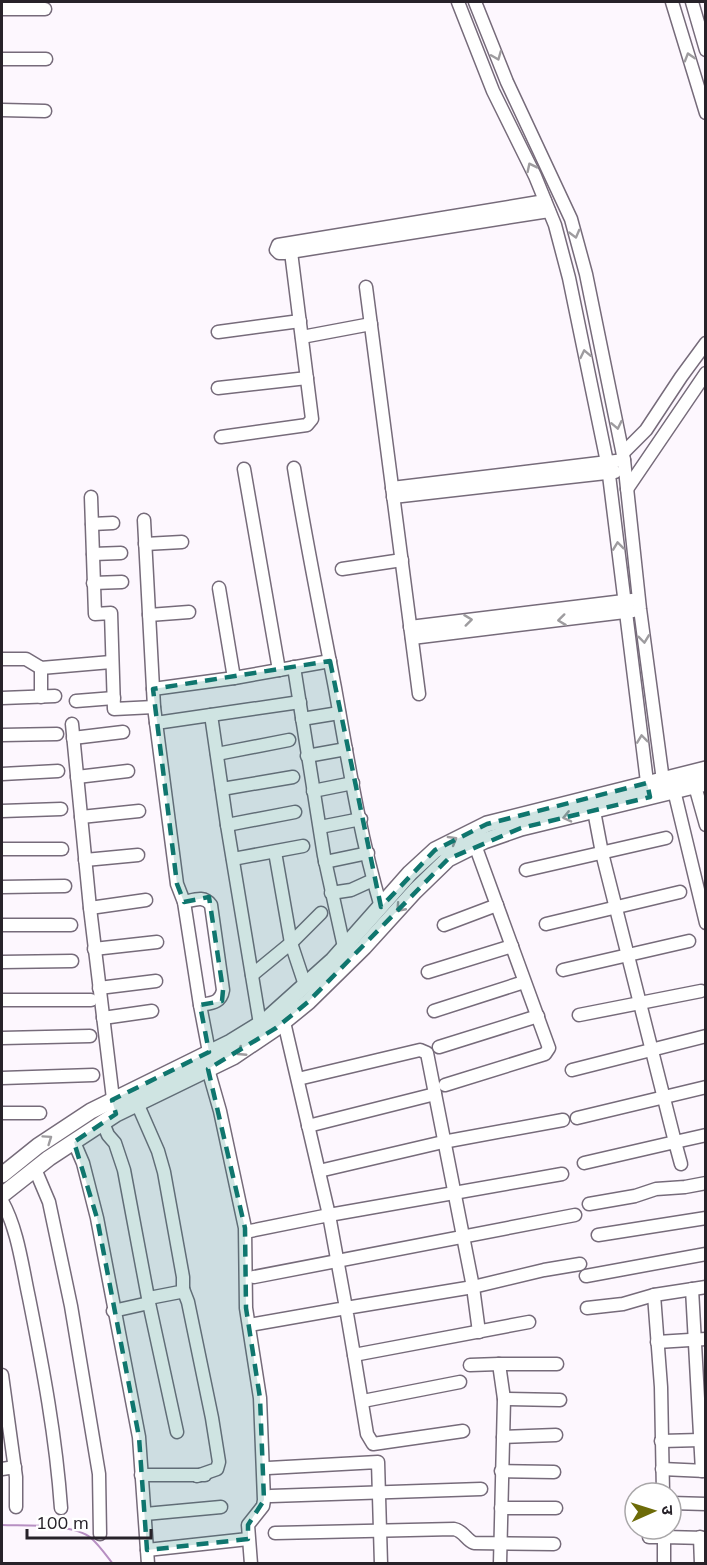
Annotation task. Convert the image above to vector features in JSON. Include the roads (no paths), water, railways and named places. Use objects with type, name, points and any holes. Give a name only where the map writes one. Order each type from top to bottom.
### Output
[{"type":"main road","points":[[2,1175],[61,1130],[114,1107],[209,1052],[284,1022],[308,1002],[364,947],[448,859],[475,845],[521,828],[594,811],[705,769]]},
{"type":"main road","points":[[2,1195],[35,1169],[103,1123],[114,1107],[137,1104],[233,1057],[344,947],[410,873],[435,850],[487,824],[662,787],[700,785]]},
{"type":"street","points":[[458,2],[493,91],[547,206],[569,278],[608,468],[625,607],[662,787],[705,923]]},
{"type":"street","points":[[475,2],[507,82],[571,219],[586,274],[624,461],[662,787]]},
{"type":"street","points":[[672,2],[705,113]]},
{"type":"street","points":[[692,2],[705,50]]},
{"type":"street","points":[[2,9],[45,9]]},
{"type":"street","points":[[2,59],[46,59]]},
{"type":"street","points":[[2,110],[45,111]]},
{"type":"street","points":[[221,437],[307,425],[312,419],[291,247],[547,206]]},
{"type":"street","points":[[366,287],[419,694]]},
{"type":"street","points":[[218,332],[300,321]]},
{"type":"street","points":[[302,337],[371,324]]},
{"type":"street","points":[[393,492],[608,468],[624,461],[633,444],[646,430],[705,343]]},
{"type":"street","points":[[627,489],[705,373]]},
{"type":"street","points":[[218,388],[307,378]]},
{"type":"street","points":[[294,468],[310,566],[346,749],[381,907]]},
{"type":"street","points":[[244,469],[279,670]]},
{"type":"street","points":[[91,497],[95,614],[111,612],[114,709],[154,706]]},
{"type":"street","points":[[144,520],[156,723],[177,884],[184,902],[209,1052]]},
{"type":"street","points":[[92,524],[113,523]]},
{"type":"street","points":[[145,544],[182,542]]},
{"type":"street","points":[[93,554],[121,553]]},
{"type":"street","points":[[342,569],[402,560]]},
{"type":"street","points":[[93,583],[122,582]]},
{"type":"street","points":[[219,588],[234,678]]},
{"type":"street","points":[[411,632],[640,604]]},
{"type":"street","points":[[149,615],[189,612]]},
{"type":"street","points":[[2,659],[26,659],[41,668],[111,662]]},
{"type":"street","points":[[153,689],[330,661]]},
{"type":"street","points":[[294,667],[325,862],[344,947]]},
{"type":"street","points":[[41,668],[41,697]]},
{"type":"street","points":[[2,698],[55,696]]},
{"type":"street","points":[[76,702],[114,698]]},
{"type":"street","points":[[156,723],[300,702]]},
{"type":"street","points":[[302,719],[339,713]]},
{"type":"street","points":[[211,715],[262,1030]]},
{"type":"street","points":[[72,724],[94,949],[114,1107]]},
{"type":"street","points":[[73,738],[123,732]]},
{"type":"street","points":[[2,735],[57,734]]},
{"type":"street","points":[[217,754],[289,740]]},
{"type":"street","points":[[307,756],[346,749]]},
{"type":"street","points":[[2,774],[58,771]]},
{"type":"street","points":[[77,777],[128,771]]},
{"type":"street","points":[[222,789],[293,777]]},
{"type":"street","points":[[313,791],[353,783]]},
{"type":"street","points":[[700,785],[705,825]]},
{"type":"street","points":[[2,812],[62,809]]},
{"type":"street","points":[[81,817],[139,811]]},
{"type":"street","points":[[594,811],[602,853],[681,1164]]},
{"type":"street","points":[[227,825],[295,812]]},
{"type":"street","points":[[320,827],[361,819]]},
{"type":"street","points":[[526,870],[666,838]]},
{"type":"street","points":[[445,1085],[549,1051],[475,845]]},
{"type":"street","points":[[233,859],[303,846]]},
{"type":"street","points":[[2,849],[62,849]]},
{"type":"street","points":[[275,852],[291,943],[305,986]]},
{"type":"street","points":[[325,862],[369,853]]},
{"type":"street","points":[[85,860],[138,855]]},
{"type":"street","points":[[331,893],[351,890],[374,880]]},
{"type":"street","points":[[2,887],[65,886]]},
{"type":"street","points":[[546,924],[680,892]]},
{"type":"street","points":[[184,902],[202,899],[211,905],[223,990],[216,1002],[200,1005]]},
{"type":"street","points":[[90,908],[146,900]]},
{"type":"street","points":[[444,925],[497,905]]},
{"type":"street","points":[[252,975],[291,943],[321,913]]},
{"type":"street","points":[[2,925],[71,925]]},
{"type":"street","points":[[563,970],[689,941]]},
{"type":"street","points":[[94,949],[157,942]]},
{"type":"street","points":[[428,972],[512,946]]},
{"type":"street","points":[[2,962],[72,961]]},
{"type":"street","points":[[99,988],[156,981]]},
{"type":"street","points":[[434,1011],[524,982]]},
{"type":"street","points":[[579,1015],[701,991]]},
{"type":"street","points":[[2,1000],[91,1000]]},
{"type":"street","points":[[103,1017],[152,1011]]},
{"type":"street","points":[[440,1047],[538,1016]]},
{"type":"street","points":[[284,1022],[339,1261],[367,1434],[373,1444],[463,1431]]},
{"type":"street","points":[[2,1038],[90,1036]]},
{"type":"street","points":[[572,1070],[705,1036]]},
{"type":"street","points":[[298,1079],[423,1050],[427,1053],[473,1287],[479,1332]]},
{"type":"street","points":[[208,1069],[220,1111],[245,1228],[246,1308],[260,1398],[264,1500],[263,1506],[250,1521],[247,1530],[251,1563]]},
{"type":"street","points":[[2,1078],[93,1075]]},
{"type":"street","points":[[577,1118],[705,1088]]},
{"type":"street","points":[[308,1126],[435,1094]]},
{"type":"street","points":[[137,1104],[158,1151],[164,1172],[181,1265],[183,1289],[188,1302],[219,1462],[217,1469],[197,1476]]},
{"type":"street","points":[[2,1113],[40,1113]]},
{"type":"street","points":[[319,1171],[443,1142],[563,1120]]},
{"type":"street","points":[[103,1123],[115,1143],[124,1170],[177,1432]]},
{"type":"street","points":[[584,1163],[705,1135]]},
{"type":"street","points":[[74,1142],[83,1162],[97,1218],[113,1311],[139,1437],[148,1563]]},
{"type":"street","points":[[35,1169],[49,1202],[71,1306],[99,1474],[100,1534]]},
{"type":"street","points":[[249,1231],[562,1174]]},
{"type":"street","points":[[590,1204],[635,1196],[656,1189],[685,1187],[705,1182]]},
{"type":"street","points":[[2,1201],[9,1214],[18,1246],[47,1385],[58,1459],[62,1508]]},
{"type":"street","points":[[254,1276],[575,1215]]},
{"type":"street","points":[[598,1235],[705,1218]]},
{"type":"street","points":[[586,1276],[705,1254]]},
{"type":"street","points":[[255,1324],[473,1287],[579,1264]]},
{"type":"street","points":[[587,1308],[623,1304],[654,1295],[705,1287]]},
{"type":"street","points":[[662,1469],[704,1471],[701,1440],[700,1339],[692,1288]]},
{"type":"street","points":[[113,1311],[183,1289]]},
{"type":"street","points":[[654,1295],[662,1481]]},
{"type":"street","points":[[354,1355],[528,1322]]},
{"type":"street","points":[[657,1342],[700,1339]]},
{"type":"street","points":[[499,1364],[504,1399],[500,1563]]},
{"type":"street","points":[[470,1365],[557,1364]]},
{"type":"street","points":[[2,1376],[6,1430],[15,1467],[16,1507]]},
{"type":"street","points":[[363,1401],[460,1382]]},
{"type":"street","points":[[504,1399],[560,1400]]},
{"type":"street","points":[[503,1437],[556,1435]]},
{"type":"street","points":[[661,1441],[701,1440]]},
{"type":"street","points":[[268,1468],[376,1461],[379,1463],[381,1563]]},
{"type":"street","points":[[2,1469],[15,1467]]},
{"type":"street","points":[[501,1472],[554,1472]]},
{"type":"street","points":[[141,1475],[216,1475]]},
{"type":"street","points":[[271,1496],[481,1490]]},
{"type":"street","points":[[683,1503],[705,1504]]},
{"type":"street","points":[[145,1514],[220,1507]]},
{"type":"street","points":[[501,1508],[556,1508]]},
{"type":"street","points":[[274,1533],[454,1528],[474,1543],[554,1544]]},
{"type":"street","points":[[683,1537],[703,1538],[700,1563]]},
{"type":"street","points":[[147,1550],[248,1539]]},
{"type":"street","points":[[664,1541],[664,1563]]},
{"type":"waterway","points":[[2,1525],[48,1526],[83,1533],[94,1541],[113,1564]]}]
